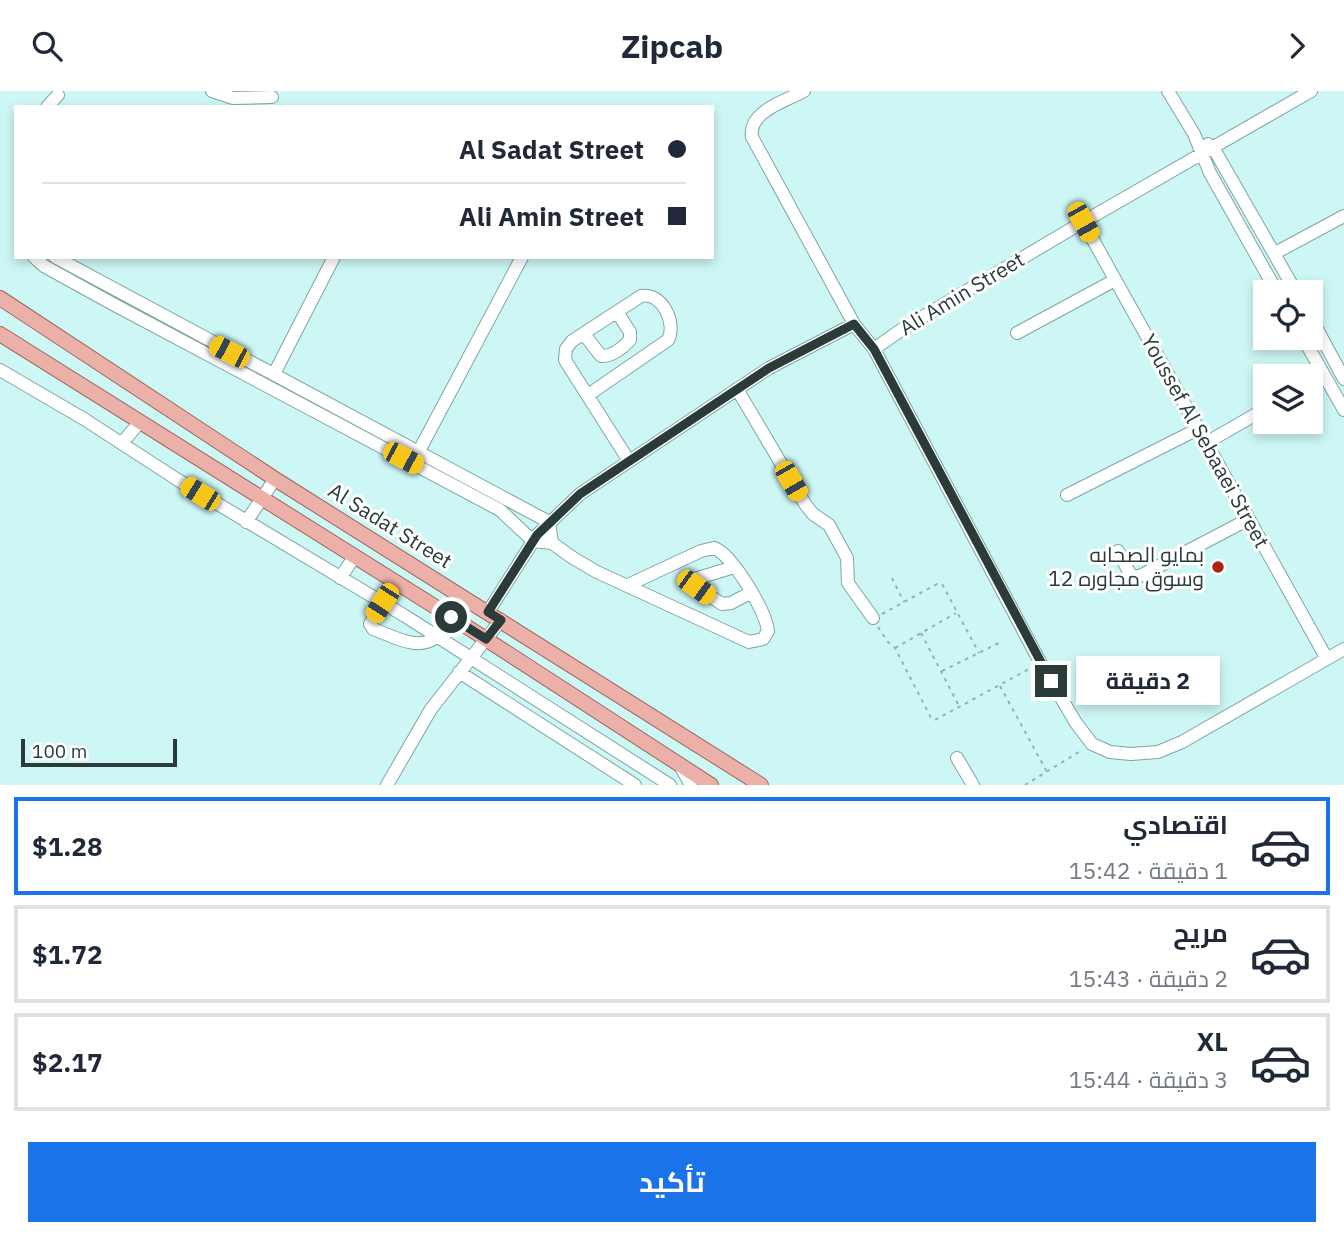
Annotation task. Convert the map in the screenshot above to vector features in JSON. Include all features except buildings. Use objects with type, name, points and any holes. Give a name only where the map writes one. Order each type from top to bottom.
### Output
[{"type":"main road","name":"Al Sadat Street","points":[[0,298],[275,479],[761,785]]},
{"type":"main road","points":[[0,334],[486,639],[711,785]]},
{"type":"main road","points":[[451,617],[464,597]]},
{"type":"street","points":[[212,91],[233,98],[272,97]]},
{"type":"street","points":[[804,91],[758,115],[752,125],[752,137],[854,324],[874,349],[1040,662],[1076,723],[1092,744],[1110,752],[1158,752],[1182,742],[1344,649]]},
{"type":"street","points":[[1168,91],[1194,134],[1201,156],[1270,280]]},
{"type":"street","name":"Ali Amin Street","points":[[874,349],[904,328],[1083,222],[1311,91]]},
{"type":"street","points":[[1194,134],[1214,149],[1290,280]]},
{"type":"street","points":[[1275,253],[1344,216]]},
{"type":"street","name":"Youssef Al Sebaaei Street","points":[[1083,222],[1327,659]]},
{"type":"street","points":[[36,259],[44,266],[357,426],[419,451],[549,522]]},
{"type":"street","points":[[58,259],[204,346],[274,374],[500,510],[533,541],[552,543],[581,563],[628,585],[754,643],[763,639],[768,631],[752,592],[720,550],[707,548],[628,585]]},
{"type":"street","points":[[274,374],[333,259]]},
{"type":"street","points":[[419,451],[521,259]]},
{"type":"street","points":[[1017,333],[1115,280]]},
{"type":"street","points":[[588,395],[670,336],[671,321],[653,296],[641,296],[568,345],[565,354],[565,360],[629,461]]},
{"type":"street","points":[[584,334],[600,356],[607,356],[627,344],[630,332],[617,312]]},
{"type":"street","points":[[488,612],[533,541],[549,522],[580,494],[737,389],[793,355],[854,324]]},
{"type":"street","points":[[1323,341],[1341,373],[1324,375]]},
{"type":"street","points":[[1310,350],[1344,410]]},
{"type":"street","points":[[0,370],[382,603],[670,785]]},
{"type":"street","points":[[737,389],[804,504],[829,525],[847,558],[850,589],[873,618]]},
{"type":"street","points":[[1206,443],[1253,416]]},
{"type":"street","points":[[122,443],[140,422]]},
{"type":"street","points":[[1067,495],[1198,429]]},
{"type":"street","points":[[246,522],[275,479]]},
{"type":"street","points":[[1118,551],[1130,574],[1139,577],[1249,519]]},
{"type":"street","points":[[549,522],[552,543]]},
{"type":"street","points":[[340,578],[355,557]]},
{"type":"street","points":[[734,567],[698,578],[696,587],[722,604],[731,603],[752,592]]},
{"type":"street","points":[[382,603],[370,624],[373,629],[420,644],[436,637]]},
{"type":"street","points":[[387,785],[432,709],[458,672],[501,620]]},
{"type":"street","points":[[458,672],[635,785]]},
{"type":"street","points":[[957,758],[973,785]]},
{"type":"street","points":[[679,763],[691,785]]},
{"type":"path","points":[[892,578],[904,602]]},
{"type":"path","points":[[979,653],[942,584],[937,584],[873,618],[895,648],[931,718],[940,720],[1040,662]]},
{"type":"path","points":[[895,648],[957,612]]},
{"type":"path","points":[[921,633],[960,707]]},
{"type":"path","points":[[941,671],[999,643]]},
{"type":"path","points":[[1000,685],[1047,772]]},
{"type":"path","points":[[1025,785],[1092,744]]},
{"type":"place","name":"بمايو الصحابه وسوق مجاوره 12","points":[[1218,567]]},
{"type":"route","points":[[451,617],[486,639],[501,620],[488,612],[533,541],[543,528],[580,494],[769,368],[854,324],[874,349],[1051,681]]}]
